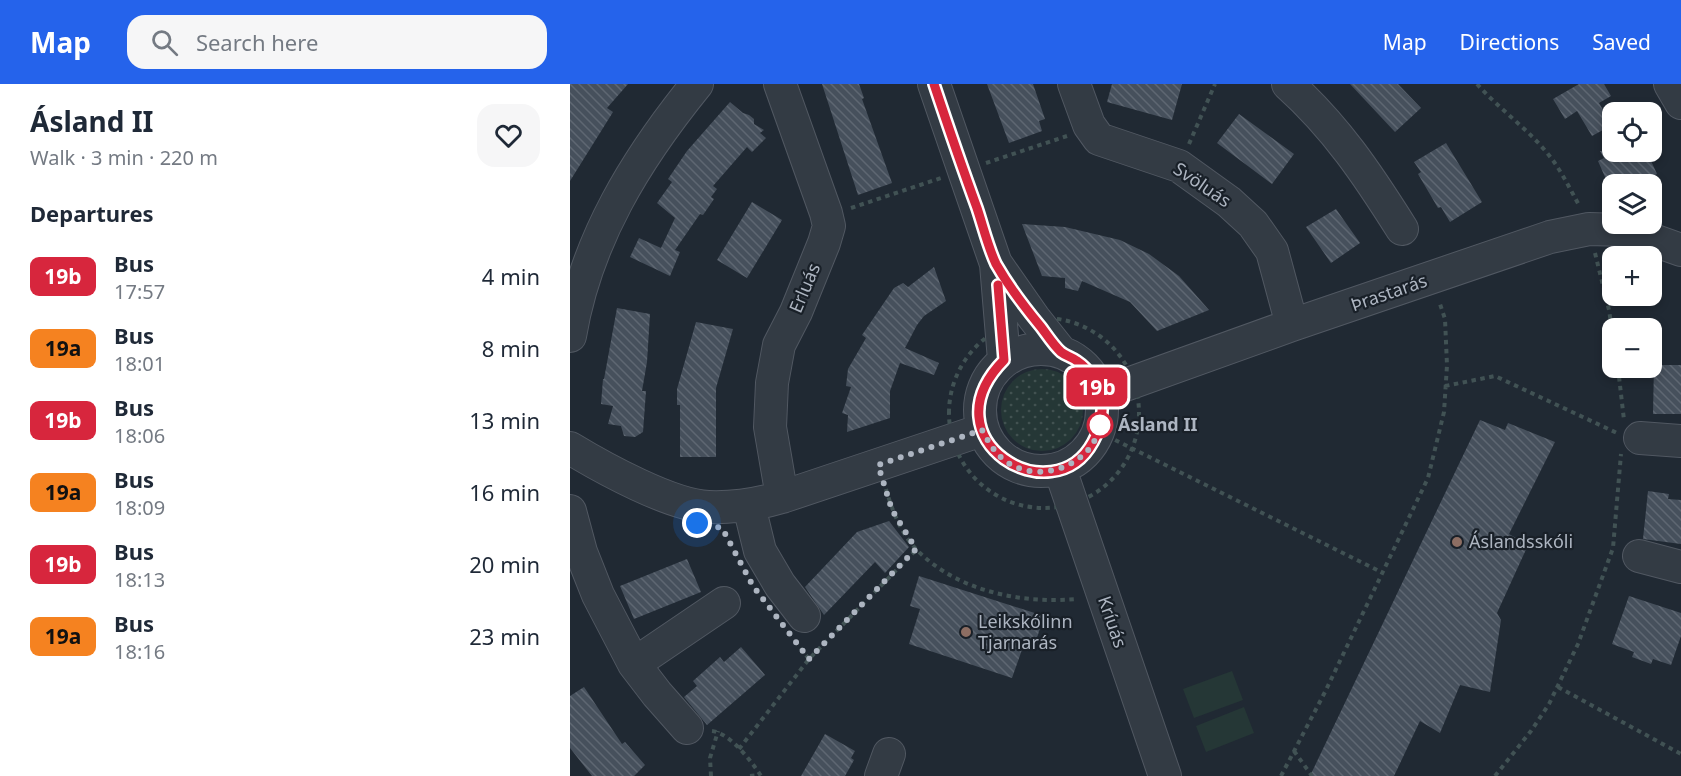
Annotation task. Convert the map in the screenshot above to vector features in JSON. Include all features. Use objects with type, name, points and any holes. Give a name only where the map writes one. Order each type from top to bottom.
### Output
[{"type":"street","points":[[570,336],[585,275],[610,211],[644,154],[697,84]]},
{"type":"street","name":"Erluás","points":[[780,84],[829,226],[796,312],[779,345],[774,374],[770,427],[782,497]]},
{"type":"street","points":[[933,84],[996,264],[1004,360]]},
{"type":"street","points":[[1074,84],[1091,128]]},
{"type":"street","points":[[1288,84],[1314,107],[1340,137],[1371,179],[1402,229]]},
{"type":"street","points":[[1670,84],[1681,103]]},
{"type":"street","name":"Svöluás","points":[[1091,128],[1099,139],[1179,166],[1229,202],[1253,224],[1272,251],[1292,325]]},
{"type":"street","name":"Þrastarás","points":[[1101,394],[1292,325],[1550,237],[1589,229],[1625,230],[1681,250]]},
{"type":"street","points":[[996,264],[1061,352]]},
{"type":"street","points":[[1041,348],[1061,352],[1078,361],[1092,376],[1101,394],[1102,419],[1099,432],[1090,448],[1077,461],[1060,469],[1041,472],[1022,469],[1005,461],[991,447],[982,430],[979,411],[981,392],[990,374],[1004,360],[1022,351],[1041,348]]},
{"type":"street","points":[[571,452],[673,499],[707,507],[749,506],[982,430]]},
{"type":"street","points":[[1627,436],[1681,441]]},
{"type":"street","name":"Kríuás","points":[[1060,469],[1165,776]]},
{"type":"street","points":[[749,506],[760,551],[780,585],[799,628]]},
{"type":"street","points":[[570,511],[581,552],[598,596],[634,664],[687,728]]},
{"type":"street","points":[[1639,556],[1681,567]]},
{"type":"street","points":[[634,664],[724,603]]},
{"type":"path","points":[[1179,166],[1215,84]]},
{"type":"path","points":[[1477,84],[1548,153],[1566,180],[1585,215],[1609,318]]},
{"type":"path","points":[[986,163],[1091,128]]},
{"type":"path","points":[[826,216],[941,178]]},
{"type":"path","points":[[1281,776],[1428,478],[1444,412],[1445,386],[1445,319],[1432,278]]},
{"type":"path","points":[[1034,318],[1060,319],[1084,326],[1106,340],[1123,359],[1135,383],[1139,404],[1138,427],[1133,449],[1118,473],[1097,492],[1071,504],[1042,508],[1012,503],[986,489],[965,468],[952,440],[948,414],[952,387],[962,363],[980,342],[1002,327],[1034,318]]},
{"type":"path","points":[[1445,386],[1496,376],[1627,436]]},
{"type":"path","points":[[1495,776],[1531,732],[1558,687],[1578,644],[1613,548],[1627,436],[1619,378]]},
{"type":"path","points":[[1099,432],[1383,573]]},
{"type":"path","points":[[878,465],[892,510],[916,549],[943,571],[957,579],[1005,596],[1023,599],[1060,600],[1103,596]]},
{"type":"path","points":[[739,748],[809,659],[916,549]]},
{"type":"path","points":[[799,628],[809,659]]},
{"type":"path","points":[[1558,687],[1681,754]]},
{"type":"path","points":[[687,728],[718,732],[752,761],[761,776]]},
{"type":"path","points":[[711,776],[710,758],[718,732]]},
{"type":"path","points":[[1294,751],[1312,776]]},
{"type":"path","points":[[750,776],[761,776]]},
{"type":"shaded area","points":[[1034,369],[1050,369],[1065,376],[1076,387],[1083,402],[1080,426],[1071,439],[1050,451],[1034,451],[1019,444],[1008,433],[1001,418],[1001,402],[1008,387],[1019,376]]},
{"type":"shaded area","points":[[1232,671],[1243,700],[1194,718],[1183,689]]},
{"type":"shaded area","points":[[1244,707],[1254,733],[1206,752],[1196,726]]},
{"type":"building","points":[[570,84],[628,84],[607,108],[613,112],[570,181]]},
{"type":"building","points":[[822,84],[859,84],[864,98],[862,99],[892,183],[858,195]]},
{"type":"building","points":[[987,84],[1033,84],[1045,119],[1039,121],[1042,131],[1009,143]]},
{"type":"building","points":[[1112,84],[1182,84],[1172,120],[1107,102]]},
{"type":"building","points":[[1350,84],[1398,84],[1421,108],[1395,132]]},
{"type":"building","points":[[1579,84],[1604,84],[1611,96],[1599,103],[1602,108],[1602,130],[1592,136],[1577,111],[1565,119],[1553,99]]},
{"type":"building","points":[[730,102],[754,119],[754,124],[764,130],[760,133],[766,138],[752,152],[747,147],[713,186],[717,189],[711,197],[714,199],[703,215],[700,214],[675,250],[680,252],[670,276],[630,257],[639,238],[661,248],[675,218],[657,203],[672,182],[668,179],[687,151]]},
{"type":"building","points":[[1239,114],[1294,154],[1272,184],[1217,143]]},
{"type":"building","points":[[1446,143],[1482,202],[1450,222],[1441,207],[1438,208],[1418,174],[1421,172],[1414,162]]},
{"type":"building","points":[[1602,159],[1602,162],[1652,162],[1657,174],[1604,174],[1598,161]]},
{"type":"building","points":[[752,202],[782,220],[747,278],[717,260]]},
{"type":"building","points":[[1336,209],[1360,243],[1331,263],[1306,227]]},
{"type":"building","points":[[1022,224],[1065,227],[1120,240],[1149,254],[1179,276],[1209,310],[1157,331],[1130,302],[1082,281],[1078,291],[1065,288],[1065,278],[1042,276]]},
{"type":"building","points":[[934,267],[946,301],[924,316],[905,348],[939,363],[934,375],[900,363],[890,391],[890,418],[847,432],[848,415],[842,413],[851,387],[846,386],[848,369],[866,338],[862,335],[894,288],[903,283],[908,287]]},
{"type":"building","points":[[617,308],[650,314],[647,362],[642,391],[646,391],[643,432],[635,437],[624,436],[621,426],[608,424],[613,406],[601,404],[603,379]]},
{"type":"building","points":[[696,322],[733,329],[716,388],[716,457],[680,457],[680,405],[677,405],[677,389]]},
{"type":"building","points":[[1662,365],[1681,365],[1681,414],[1653,414],[1654,378],[1662,378]]},
{"type":"building","points":[[1480,420],[1505,430],[1508,423],[1555,442],[1509,534],[1528,545],[1497,613],[1501,620],[1490,692],[1460,685],[1440,733],[1420,721],[1394,776],[1310,776]]},
{"type":"building","points":[[1648,491],[1669,494],[1668,499],[1681,500],[1681,544],[1643,539]]},
{"type":"building","points":[[889,521],[909,547],[885,573],[875,562],[824,615],[805,587],[857,532]]},
{"type":"building","points":[[687,559],[701,592],[634,619],[620,586]]},
{"type":"building","points":[[919,576],[1044,616],[1034,647],[1024,644],[1012,678],[909,644],[920,609],[910,606]]},
{"type":"building","points":[[1629,596],[1681,613],[1681,636],[1671,665],[1653,659],[1651,664],[1632,657],[1634,652],[1612,644]]},
{"type":"building","points":[[741,647],[765,675],[707,725],[684,697],[697,686],[693,681],[720,657],[724,662]]},
{"type":"building","points":[[584,687],[622,744],[625,742],[645,765],[634,776],[592,776],[570,748],[570,696]]},
{"type":"building","points":[[825,734],[855,751],[851,758],[854,760],[845,776],[801,776]]},
{"type":"bus line","name":"19b","points":[[934,84],[996,264],[1061,352],[1078,361],[1092,376],[1101,394],[1102,419],[1099,432],[1090,448],[1077,461],[1060,469],[1041,472],[1022,469],[1005,461],[991,447],[982,430],[979,411],[981,392],[990,374],[1004,360],[998,285]]},
{"type":"place","name":"Ásland II","points":[[1100,425]]},
{"type":"place","name":"Áslandsskóli","points":[[1457,542]]},
{"type":"place","name":"Leikskólinn Tjarnarás","points":[[966,632]]},
{"type":"route","points":[[697,523],[722,528],[753,586],[809,659],[916,549],[892,510],[878,465],[982,430],[991,447],[1005,461],[1022,469],[1041,472],[1060,469],[1077,461],[1090,448],[1099,432],[1102,419],[1100,425]]}]
